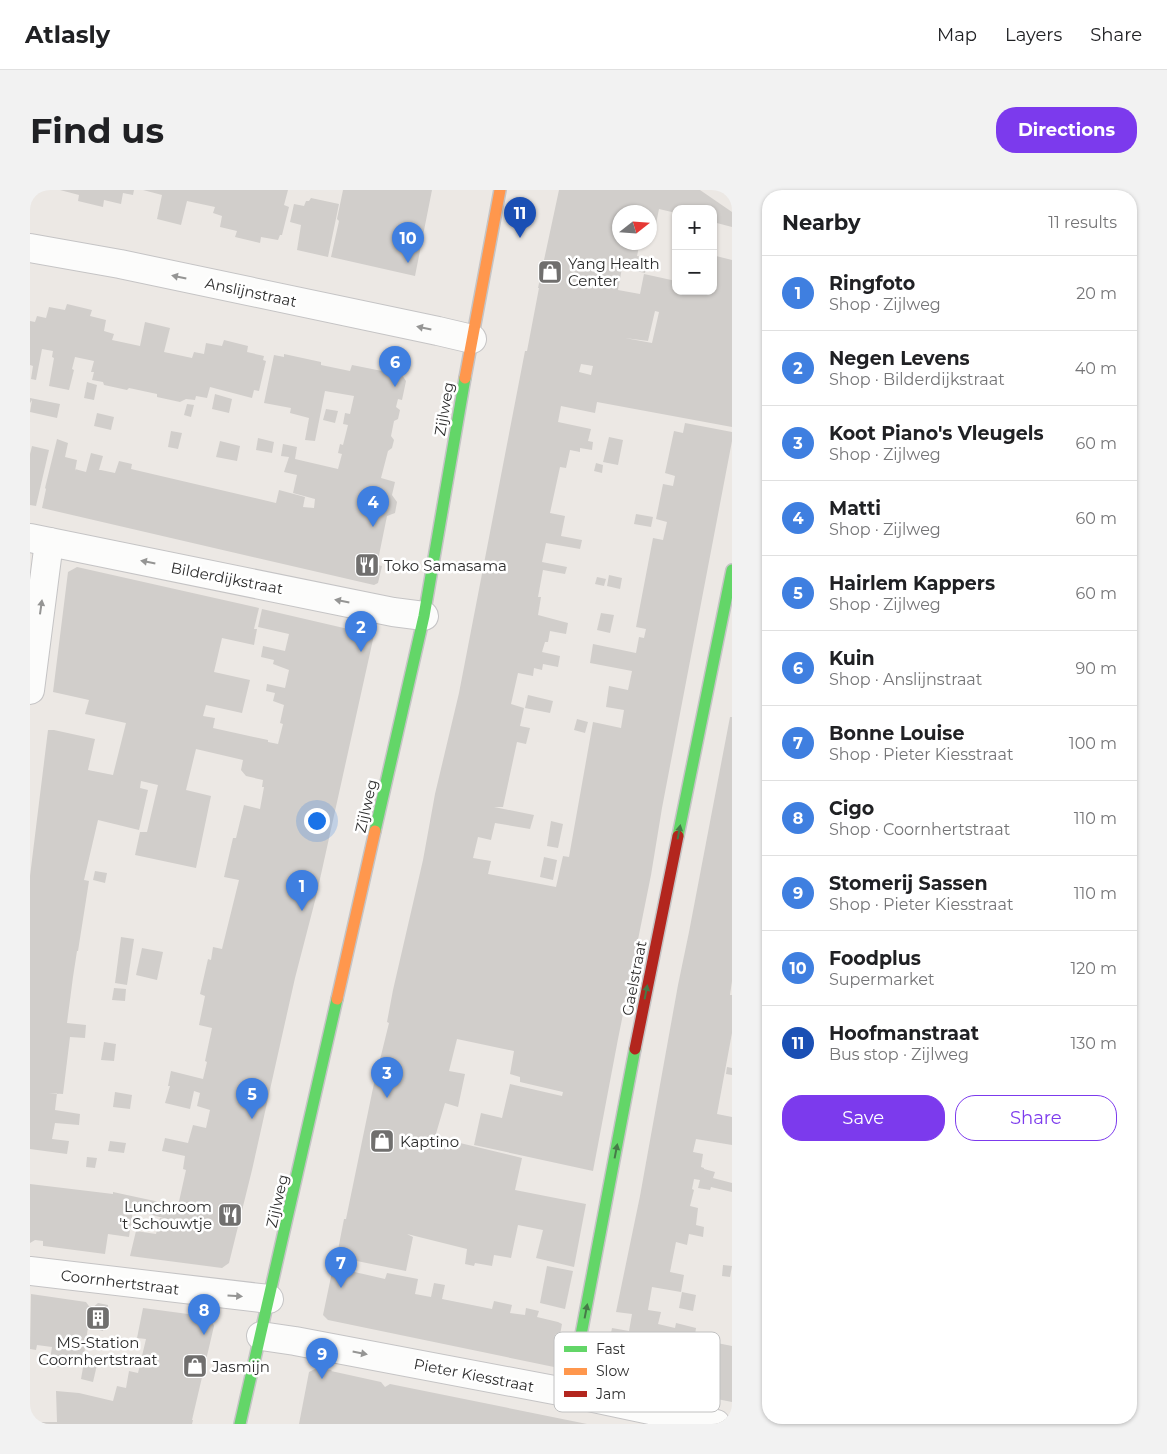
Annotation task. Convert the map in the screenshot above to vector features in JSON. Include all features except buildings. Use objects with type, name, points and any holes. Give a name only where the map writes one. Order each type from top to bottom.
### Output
[{"type":"main road","name":"Zijlweg","points":[[240,1424],[424,616],[500,190]]},
{"type":"main road","name":"Gaelstraat","points":[[581,1332],[638,1031],[732,570]]},
{"type":"street","name":"Anslijnstraat","points":[[30,248],[139,268],[438,331],[472,340]]},
{"type":"street","name":"Bilderdijkstraat","points":[[40,540],[393,612],[424,616]]},
{"type":"street","points":[[30,690],[40,540]]},
{"type":"street","name":"Coornhertstraat","points":[[30,1271],[269,1299]]},
{"type":"street","name":"Pieter Kiesstraat","points":[[261,1336],[554,1390]]},
{"type":"street","name":"Pieter Kiesstraat","points":[[659,1412],[716,1424]]},
{"type":"traffic: fast","points":[[375,831],[424,616],[465,378]]},
{"type":"traffic: fast","points":[[678,836],[732,570]]},
{"type":"traffic: fast","points":[[240,1424],[337,999]]},
{"type":"traffic: fast","points":[[582,1332],[635,1049]]},
{"type":"traffic: slow","points":[[465,378],[500,190]]},
{"type":"traffic: slow","points":[[337,999],[375,831]]},
{"type":"traffic: jam","points":[[635,1049],[678,836]]},
{"type":"place","name":"Hoofmanstraat","points":[[520,238]]},
{"type":"place","name":"Foodplus","points":[[408,263]]},
{"type":"place","name":"Yang Health Center","points":[[550,272]]},
{"type":"place","name":"Kuin","points":[[395,387]]},
{"type":"place","name":"Matti","points":[[373,527]]},
{"type":"place","name":"Toko Samasama","points":[[367,565]]},
{"type":"place","name":"Negen Levens","points":[[361,652]]},
{"type":"place","name":"Ringfoto","points":[[302,911]]},
{"type":"place","name":"Koot Piano's Vleugels","points":[[387,1098]]},
{"type":"place","name":"Hairlem Kappers","points":[[252,1119]]},
{"type":"place","name":"Kaptino","points":[[382,1141]]},
{"type":"place","name":"Lunchroom 't Schouwtje","points":[[230,1215]]},
{"type":"place","name":"Bonne Louise","points":[[341,1288]]},
{"type":"place","name":"MS-Station Coornhertstraat","points":[[98,1318]]},
{"type":"place","name":"Cigo","points":[[204,1335]]},
{"type":"place","name":"Jasmijn","points":[[195,1366]]},
{"type":"place","name":"Stomerij Sassen","points":[[322,1379]]}]
